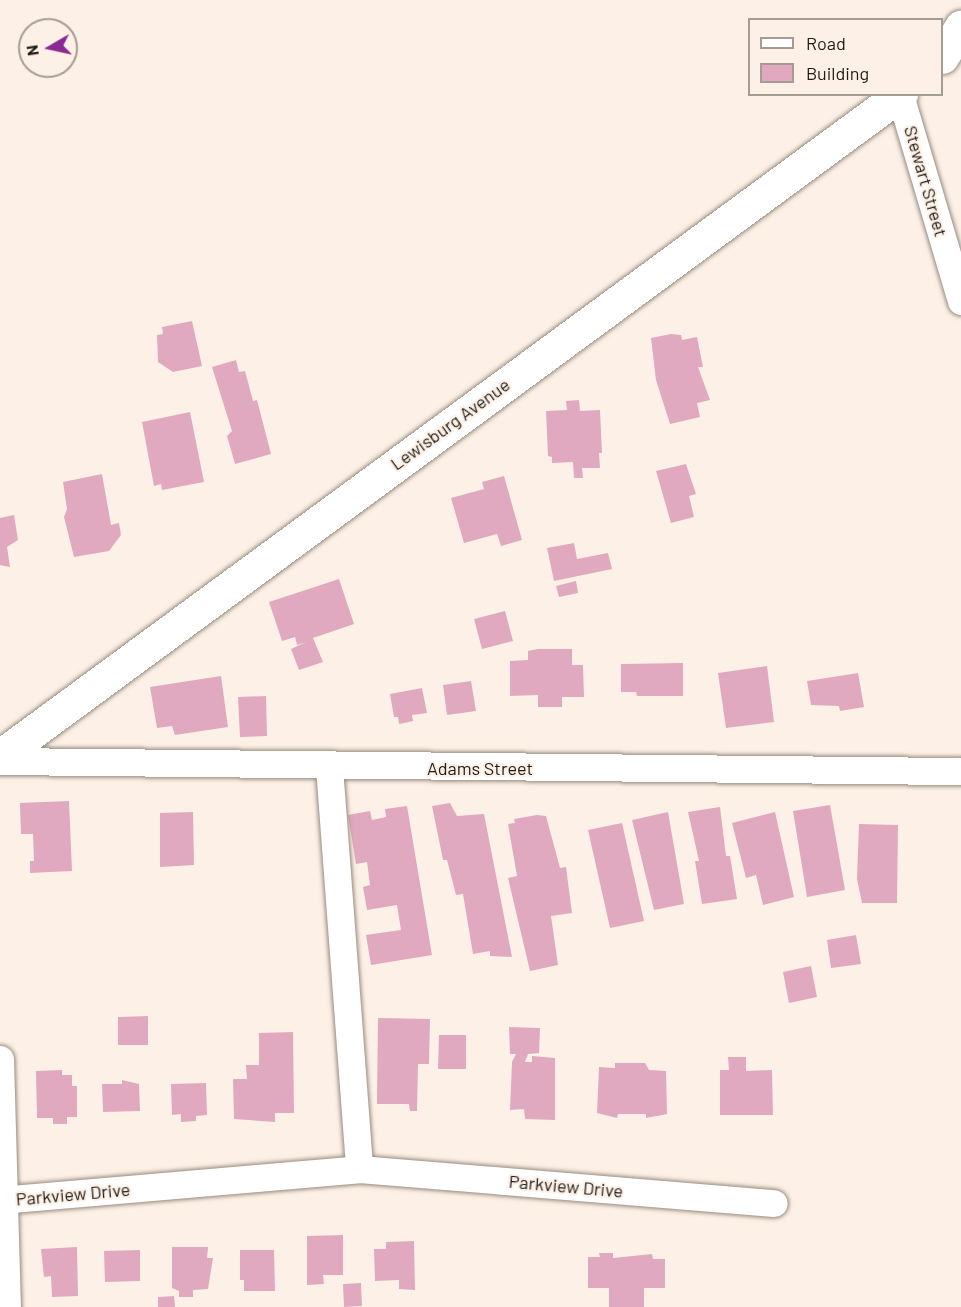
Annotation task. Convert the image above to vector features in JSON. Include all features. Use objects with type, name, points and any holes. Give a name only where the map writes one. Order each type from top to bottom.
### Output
[{"type":"main road","points":[[943,55],[961,26]]},
{"type":"main road","name":"Lewisburg Avenue","points":[[0,756],[900,96]]},
{"type":"street","name":"Stewart Street","points":[[901,96],[961,301]]},
{"type":"street","name":"Adams Street","points":[[0,761],[329,767],[961,771]]},
{"type":"street","points":[[329,767],[359,1169]]},
{"type":"street","points":[[0,1059],[1,1200],[7,1307]]},
{"type":"street","name":"Parkview Drive","points":[[1,1200],[359,1169],[774,1203]]},
{"type":"building","points":[[192,321],[202,366],[173,372],[158,362],[157,335],[163,334],[162,327]]},
{"type":"building","points":[[671,334],[681,335],[682,340],[697,337],[703,367],[698,367],[710,400],[697,403],[700,417],[670,424],[656,380],[651,338]]},
{"type":"building","points":[[236,360],[239,372],[245,371],[253,401],[257,400],[271,454],[235,464],[227,436],[232,431],[212,367]]},
{"type":"building","points":[[579,400],[580,411],[600,410],[602,453],[599,453],[600,468],[582,468],[583,478],[574,478],[573,462],[552,463],[552,457],[548,456],[546,411],[567,410],[566,401]]},
{"type":"building","points":[[190,412],[204,482],[162,490],[161,484],[154,486],[142,422]]},
{"type":"building","points":[[686,464],[696,494],[689,496],[694,517],[671,523],[656,471]]},
{"type":"building","points":[[102,474],[111,525],[119,523],[121,535],[109,551],[74,557],[64,517],[67,509],[63,482]]},
{"type":"building","points":[[504,476],[522,540],[501,546],[497,534],[464,543],[451,498],[484,489],[482,482]]},
{"type":"building","points":[[14,515],[18,540],[7,547],[10,567],[0,565],[0,518]]},
{"type":"building","points":[[574,543],[577,559],[608,553],[612,569],[554,581],[547,548]]},
{"type":"building","points":[[339,579],[354,624],[313,638],[323,662],[299,670],[291,649],[306,642],[297,645],[295,637],[282,641],[269,602]]},
{"type":"building","points":[[576,581],[578,593],[559,597],[556,586]]},
{"type":"building","points":[[505,611],[513,641],[482,649],[474,619]]},
{"type":"building","points":[[538,649],[572,649],[572,665],[583,665],[584,697],[562,697],[562,707],[538,707],[538,695],[510,696],[510,661],[528,660],[528,651]]},
{"type":"building","points":[[683,663],[683,696],[637,696],[636,692],[621,692],[621,664]]},
{"type":"building","points":[[767,666],[774,722],[726,728],[718,673]]},
{"type":"building","points":[[858,673],[864,707],[840,711],[839,706],[811,705],[807,681]]},
{"type":"building","points":[[221,676],[228,727],[175,735],[172,726],[157,728],[150,687]]},
{"type":"building","points":[[471,681],[476,711],[447,715],[443,685]]},
{"type":"building","points":[[422,688],[427,713],[412,715],[413,721],[399,724],[398,717],[394,717],[390,694]]},
{"type":"building","points":[[266,696],[267,736],[240,737],[238,697]]},
{"type":"building","points":[[69,801],[72,871],[30,873],[30,861],[34,861],[33,834],[21,834],[20,803]]},
{"type":"building","points":[[450,803],[457,816],[484,814],[512,957],[490,956],[490,951],[473,954],[463,894],[456,895],[447,860],[443,860],[432,806]]},
{"type":"building","points":[[830,805],[845,890],[807,897],[793,811]]},
{"type":"building","points":[[407,806],[432,955],[371,965],[366,935],[401,930],[397,905],[367,910],[363,887],[370,885],[367,862],[356,864],[348,815],[370,811],[372,820],[386,817],[385,809]]},
{"type":"building","points":[[720,807],[726,856],[730,856],[737,899],[702,904],[695,861],[699,861],[688,812]]},
{"type":"building","points":[[193,812],[194,865],[160,867],[160,813]]},
{"type":"building","points":[[668,812],[684,904],[654,910],[632,820]]},
{"type":"building","points":[[775,812],[794,897],[763,905],[756,875],[746,878],[732,823]]},
{"type":"building","points":[[537,815],[546,816],[560,868],[566,867],[572,913],[551,916],[558,965],[530,971],[508,878],[517,876],[508,824],[515,823],[514,819]]},
{"type":"building","points":[[622,823],[644,921],[610,928],[588,830]]},
{"type":"building","points":[[859,824],[898,825],[897,903],[862,903],[857,879]]},
{"type":"building","points":[[856,935],[861,964],[831,968],[827,940]]},
{"type":"building","points":[[811,966],[817,997],[789,1003],[783,972]]},
{"type":"building","points":[[148,1016],[148,1045],[118,1045],[118,1017]]},
{"type":"building","points":[[378,1018],[430,1019],[429,1064],[418,1064],[417,1111],[410,1111],[409,1104],[377,1104]]},
{"type":"building","points":[[509,1027],[540,1028],[539,1053],[528,1054],[525,1062],[532,1062],[532,1056],[555,1058],[555,1120],[525,1119],[524,1109],[510,1110],[512,1062],[516,1054],[510,1054]]},
{"type":"building","points":[[293,1032],[294,1113],[275,1113],[275,1122],[234,1119],[233,1079],[247,1079],[246,1065],[259,1065],[259,1033]]},
{"type":"building","points":[[439,1035],[466,1035],[466,1069],[438,1069]]},
{"type":"building","points":[[728,1057],[746,1057],[746,1071],[772,1070],[773,1115],[720,1115],[720,1070],[729,1070]]},
{"type":"building","points":[[615,1063],[645,1063],[649,1070],[666,1071],[667,1114],[646,1118],[646,1114],[618,1114],[617,1118],[597,1113],[599,1067],[615,1068]]},
{"type":"building","points":[[62,1070],[62,1075],[72,1075],[72,1086],[77,1086],[77,1117],[67,1117],[67,1124],[53,1124],[53,1118],[37,1118],[36,1071]]},
{"type":"building","points":[[122,1080],[139,1084],[140,1111],[103,1112],[102,1084],[122,1084]]},
{"type":"building","points":[[206,1083],[207,1115],[196,1116],[196,1121],[181,1122],[181,1114],[172,1115],[171,1084]]},
{"type":"building","points":[[343,1235],[343,1275],[323,1275],[324,1284],[307,1285],[307,1236]]},
{"type":"building","points":[[414,1241],[415,1290],[399,1289],[399,1280],[375,1281],[374,1249],[386,1249],[386,1242]]},
{"type":"building","points":[[77,1247],[78,1296],[52,1297],[51,1276],[44,1277],[41,1249]]},
{"type":"building","points":[[172,1247],[208,1247],[207,1258],[213,1258],[208,1289],[193,1290],[193,1297],[179,1297],[179,1291],[172,1288]]},
{"type":"building","points":[[140,1250],[140,1281],[105,1282],[104,1251]]},
{"type":"building","points":[[240,1250],[274,1250],[275,1291],[244,1291],[244,1280],[240,1280]]},
{"type":"building","points":[[599,1253],[613,1253],[613,1258],[652,1254],[653,1259],[665,1259],[665,1288],[644,1288],[644,1307],[609,1307],[609,1288],[588,1288],[588,1257],[600,1257]]},
{"type":"building","points":[[361,1283],[362,1306],[344,1307],[343,1284]]},
{"type":"building","points":[[174,1296],[175,1307],[158,1307],[158,1297]]}]
